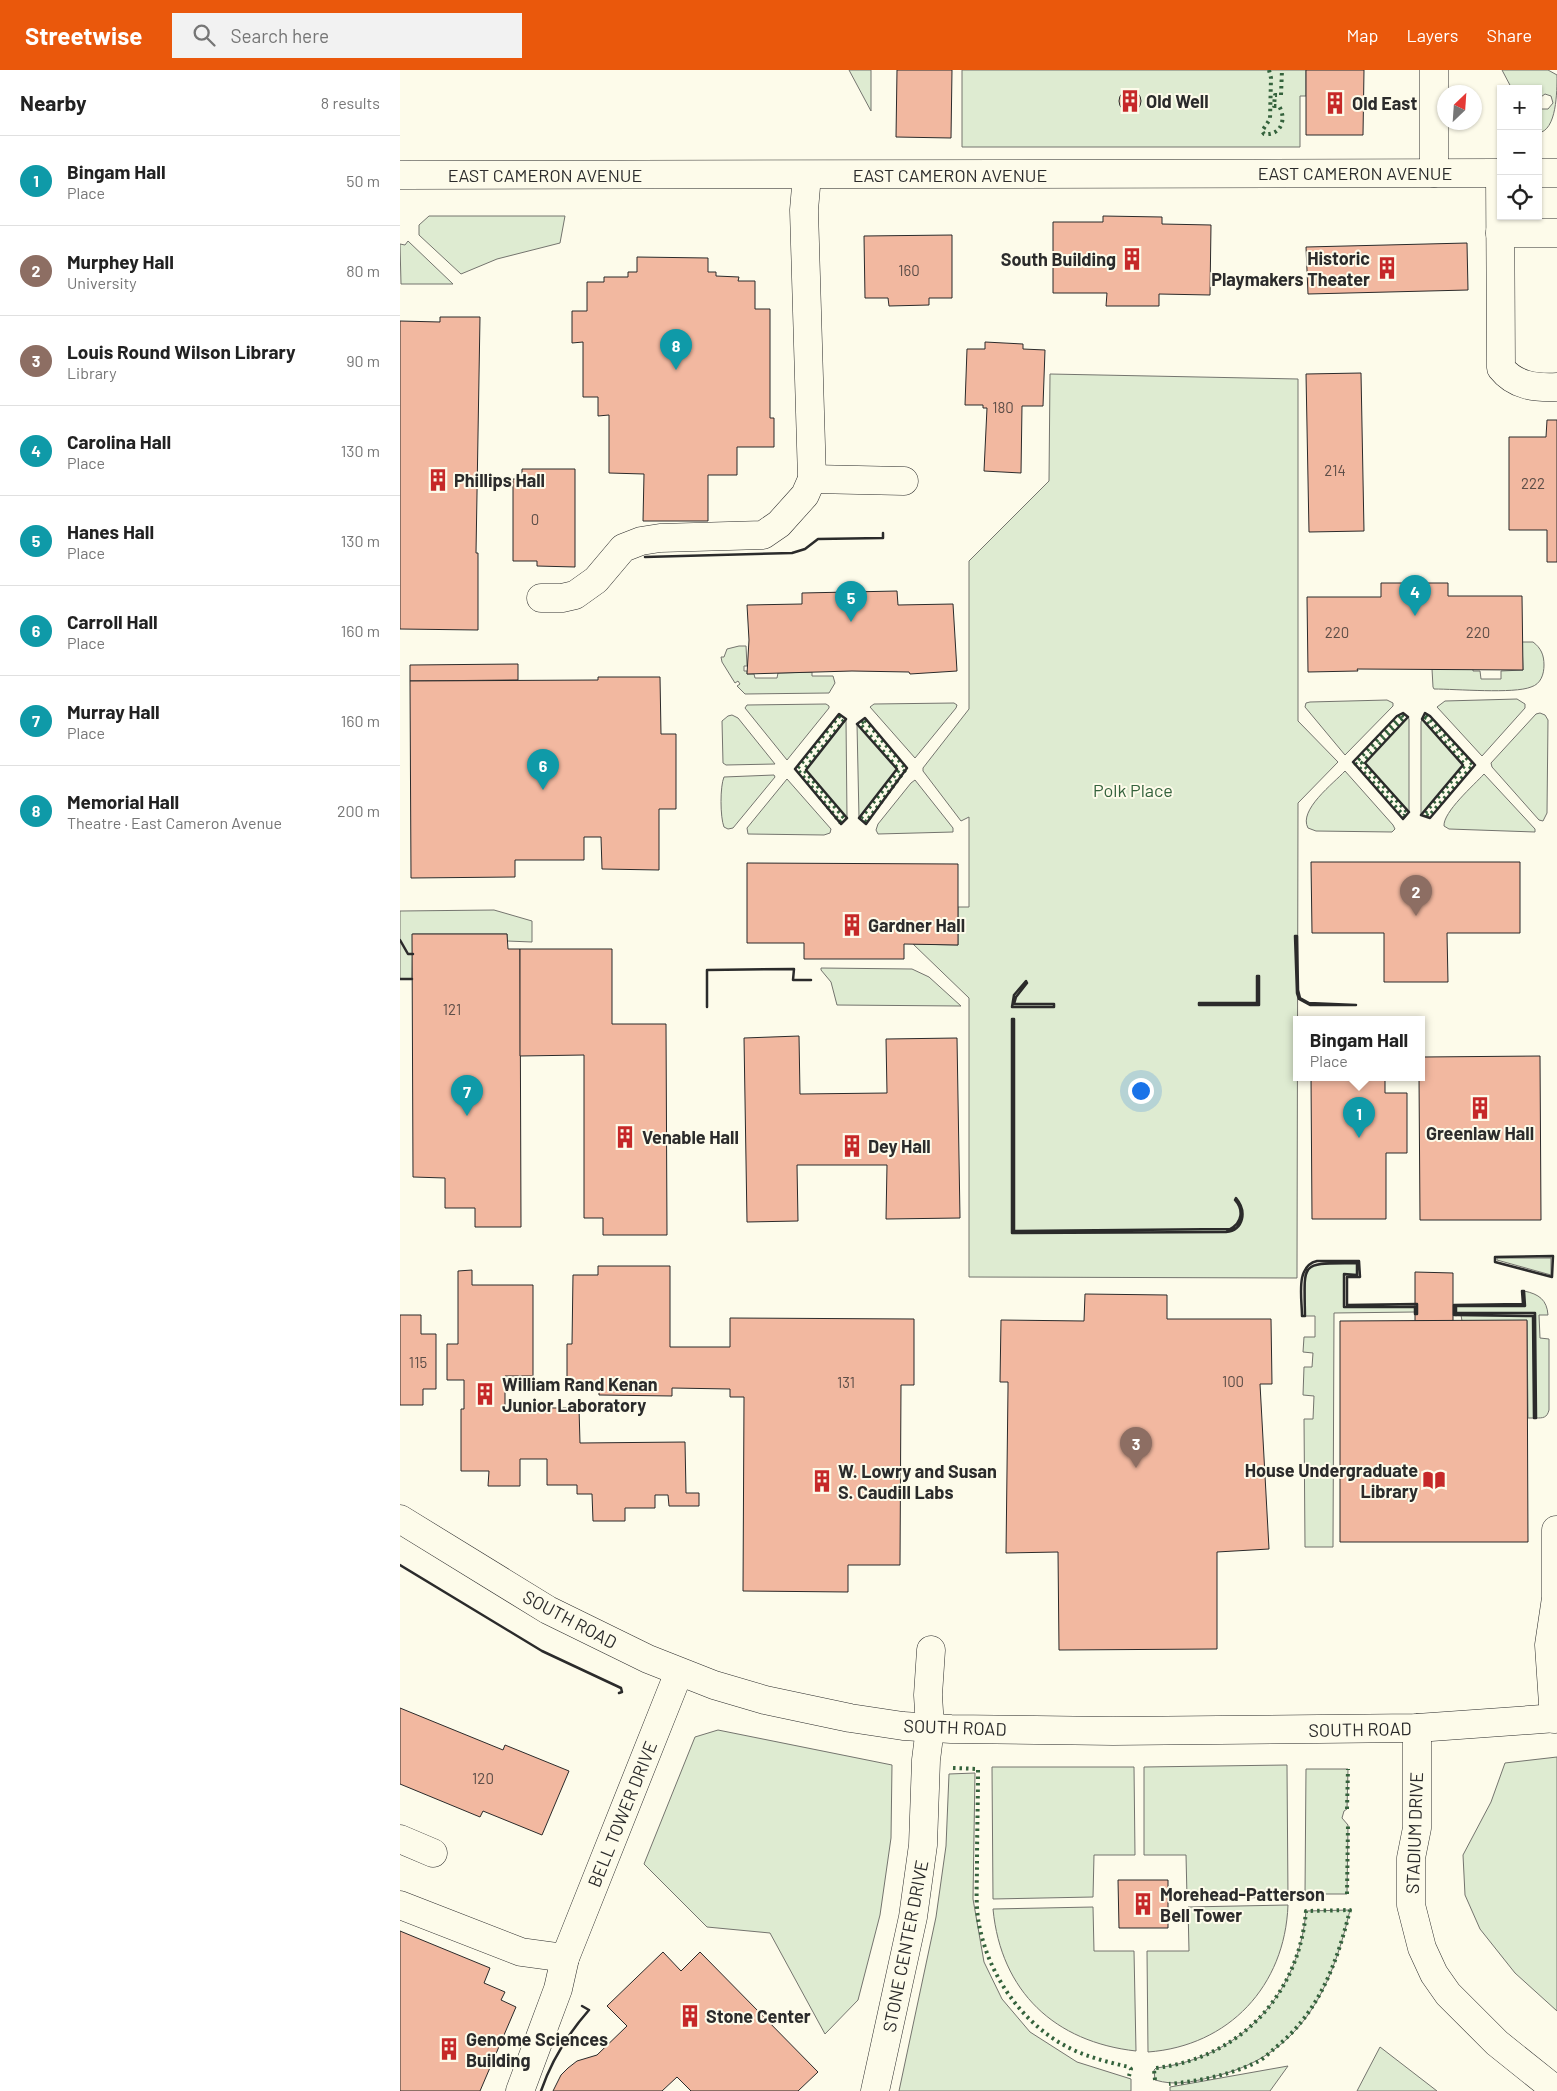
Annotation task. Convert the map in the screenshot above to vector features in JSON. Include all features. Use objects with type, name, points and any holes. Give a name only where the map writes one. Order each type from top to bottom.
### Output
[{"type":"street","points":[[1434,70],[1434,173]]},
{"type":"street","name":"EAST CAMERON AVENUE","points":[[400,175],[1497,173]]},
{"type":"street","points":[[1542,173],[1557,173]]},
{"type":"street","points":[[542,598],[562,598],[574,595],[596,580],[623,548],[641,541],[660,538],[763,535],[779,524],[805,495],[812,479],[804,210],[807,175]]},
{"type":"street","points":[[1500,175],[1501,368],[1506,375],[1522,384],[1538,388],[1557,388]]},
{"type":"street","points":[[1500,233],[1557,233]]},
{"type":"street","points":[[812,479],[904,481]]},
{"type":"street","name":"SOUTH ROAD","points":[[400,1519],[548,1610],[622,1647],[714,1685],[765,1700],[850,1718],[930,1728],[1113,1731],[1417,1728],[1556,1719]]},
{"type":"street","points":[[1556,1530],[1556,1598],[1549,1646],[1556,1719]]},
{"type":"street","name":"STONE CENTER DRIVE","points":[[875,2091],[914,1917],[923,1844],[926,1760],[930,1728],[928,1695],[931,1650]]},
{"type":"street","name":"BELL TOWER DRIVE","points":[[520,2091],[556,1994],[565,1958],[679,1672]]},
{"type":"street","name":"STADIUM DRIVE","points":[[1417,1728],[1417,1828],[1411,1858],[1412,1905],[1422,1948],[1434,1974],[1448,1994],[1498,2043],[1557,2091]]},
{"type":"street","points":[[400,1840],[434,1853]]},
{"type":"street","points":[[400,1905],[521,1952],[565,1958]]},
{"type":"green space","points":[[849,70],[871,70],[871,111]]},
{"type":"green space","points":[[962,70],[1306,70],[1306,96],[1300,96],[1300,147],[962,147]]},
{"type":"green space","points":[[1502,70],[1548,70],[1557,75],[1555,109],[1549,125],[1544,131],[1542,132],[1542,109],[1548,109],[1553,103],[1551,96],[1545,94],[1542,96],[1542,85],[1510,85]]},
{"type":"green space","points":[[429,216],[565,216],[560,243],[497,259],[461,274],[419,235],[419,225]]},
{"type":"green space","points":[[408,241],[453,284],[401,284],[400,244],[405,245]]},
{"type":"green space","name":"Polk Place","points":[[1050,374],[1298,379],[1298,721],[1338,762],[1298,803],[1298,1016],[1293,1016],[1293,1081],[1297,1081],[1297,1278],[969,1277],[969,998],[913,944],[958,945],[958,907],[969,907],[969,817],[961,821],[923,771],[923,768],[969,709],[969,561],[1049,481]]},
{"type":"green space","points":[[1522,642],[1533,642],[1543,655],[1543,675],[1534,686],[1523,689],[1484,691],[1434,689],[1432,669],[1473,669],[1473,671],[1480,671],[1481,679],[1501,679],[1501,671],[1523,670]]},
{"type":"green space","points":[[746,646],[747,666],[744,666],[744,671],[747,671],[747,674],[754,674],[755,678],[777,678],[778,673],[812,672],[812,676],[833,676],[835,683],[829,693],[745,694],[737,686],[740,684],[738,681],[735,683],[721,657],[724,657],[727,649]]},
{"type":"green space","points":[[1517,699],[1525,704],[1525,708],[1482,756],[1437,707],[1445,701]]},
{"type":"green space","points":[[1387,700],[1393,703],[1393,706],[1345,755],[1305,707],[1306,703],[1310,702]]},
{"type":"green space","points":[[954,703],[957,705],[956,708],[915,758],[870,707],[874,704]]},
{"type":"green space","points":[[826,704],[829,708],[787,760],[745,708],[747,705]]},
{"type":"green space","points":[[1536,714],[1545,715],[1548,720],[1547,813],[1543,821],[1539,820],[1492,767],[1491,763]]},
{"type":"green space","points":[[732,715],[738,718],[775,764],[726,765],[723,763],[722,721]]},
{"type":"green space","points":[[1408,717],[1409,719],[1409,812],[1365,763]]},
{"type":"green space","points":[[846,719],[847,818],[806,770]]},
{"type":"green space","points":[[1422,719],[1463,765],[1421,815],[1421,722]]},
{"type":"green space","points":[[857,724],[897,769],[859,818]]},
{"type":"green space","points":[[1345,771],[1393,825],[1395,829],[1392,832],[1316,831],[1308,828],[1306,821],[1312,805]]},
{"type":"green space","points":[[1484,774],[1535,829],[1535,832],[1449,829],[1444,826],[1448,814],[1454,806]]},
{"type":"green space","points":[[774,775],[775,777],[733,828],[728,829],[724,827],[721,802],[724,777]]},
{"type":"green space","points":[[787,779],[831,829],[830,833],[824,835],[748,834],[747,828]]},
{"type":"green space","points":[[915,780],[953,828],[953,832],[878,834],[876,830],[878,824]]},
{"type":"green space","points":[[494,910],[532,921],[532,942],[507,941],[507,934],[413,934],[412,979],[400,979],[400,911]]},
{"type":"green space","points":[[821,968],[912,969],[929,977],[961,1006],[837,1005],[831,982]]},
{"type":"green space","points":[[1497,1258],[1551,1258],[1551,1275],[1497,1260]]},
{"type":"green space","points":[[1321,1263],[1357,1263],[1357,1275],[1344,1275],[1344,1307],[1415,1307],[1415,1312],[1334,1313],[1333,1547],[1305,1547],[1304,1419],[1313,1419],[1314,1396],[1303,1395],[1304,1367],[1312,1367],[1313,1353],[1303,1352],[1304,1337],[1315,1337],[1315,1316],[1305,1316],[1305,1274],[1309,1269]]},
{"type":"green space","points":[[1524,1291],[1541,1298],[1546,1305],[1548,1315],[1539,1315],[1540,1338],[1549,1339],[1549,1410],[1546,1416],[1541,1418],[1536,1418],[1534,1313],[1456,1313],[1456,1306],[1524,1306]]},
{"type":"green space","points":[[1461,1315],[1533,1316],[1534,1418],[1528,1418],[1527,1321],[1462,1321]]},
{"type":"green space","points":[[718,1730],[892,1765],[891,1838],[880,1915],[858,2000],[825,2034],[770,1933],[707,1927],[644,1864],[695,1737]]},
{"type":"green space","points":[[1557,1757],[1557,2011],[1515,1973],[1480,1929],[1465,1895],[1463,1855],[1491,1802],[1505,1763]]},
{"type":"green space","points":[[1287,1765],[1288,1898],[1187,1897],[1186,1855],[1144,1855],[1144,1767]]},
{"type":"green space","points":[[992,1767],[1134,1767],[1135,1855],[1094,1855],[1093,1897],[993,1899]]},
{"type":"green space","points":[[1306,1769],[1348,1769],[1347,1809],[1344,1811],[1342,1818],[1348,1825],[1347,1894],[1305,1894]]},
{"type":"green space","points":[[975,1773],[973,1899],[984,1962],[1002,1999],[1030,2032],[1077,2062],[1131,2079],[1131,2091],[899,2091],[936,1917],[946,1846],[949,1774]]},
{"type":"green space","points":[[1288,1905],[1284,1934],[1276,1961],[1264,1986],[1247,2007],[1227,2024],[1204,2038],[1177,2047],[1148,2052],[1147,1951],[1189,1951],[1188,1907]]},
{"type":"green space","points":[[1093,1907],[1094,1951],[1134,1951],[1136,2051],[1107,2046],[1081,2037],[1057,2024],[1037,2008],[1020,1988],[1007,1965],[998,1939],[993,1909]]},
{"type":"green space","points":[[1350,1910],[1333,1967],[1321,1993],[1307,2016],[1289,2037],[1268,2054],[1242,2067],[1212,2077],[1177,2083],[1155,2080],[1154,2070],[1156,2068],[1186,2062],[1214,2051],[1239,2036],[1260,2017],[1278,1995],[1291,1970],[1301,1941],[1306,1911]]},
{"type":"green space","points":[[1380,2047],[1437,2091],[1357,2091]]},
{"type":"green space","points":[[1288,2066],[1270,2091],[1170,2091],[1170,2087]]},
{"type":"building","points":[[897,70],[952,70],[951,138],[896,137]]},
{"type":"building","name":"Old East","points":[[1306,70],[1364,70],[1363,135],[1306,135]]},
{"type":"building","name":"Old Well","points":[[1130,90],[1138,93],[1141,101],[1138,109],[1130,112],[1122,109],[1119,101],[1122,93]]},
{"type":"building","name":"South Building","points":[[1103,216],[1162,217],[1162,224],[1211,225],[1210,295],[1159,294],[1159,306],[1106,306],[1107,293],[1053,293],[1053,222],[1103,222]]},
{"type":"building","points":[[952,235],[952,298],[929,298],[929,305],[889,306],[888,298],[865,298],[864,236]]},
{"type":"building","name":"Historic Playmakers Theater","points":[[1467,243],[1468,290],[1308,294],[1306,247]]},
{"type":"building","points":[[637,257],[708,258],[708,272],[716,272],[716,276],[739,277],[738,281],[755,281],[755,309],[770,309],[770,418],[774,418],[774,447],[737,447],[737,475],[708,475],[708,521],[643,521],[644,474],[609,473],[609,415],[598,416],[598,397],[583,397],[583,342],[572,343],[572,311],[587,311],[587,282],[604,282],[604,277],[628,277],[628,272],[637,272]]},
{"type":"building","name":"Phillips Hall","points":[[440,317],[480,317],[476,553],[478,553],[478,630],[400,629],[400,321],[440,322]]},
{"type":"building","points":[[985,342],[1023,344],[1023,349],[1045,350],[1043,406],[1022,406],[1021,473],[984,471],[987,408],[983,408],[983,405],[965,405],[967,349],[985,349]]},
{"type":"building","points":[[1361,373],[1364,531],[1309,532],[1306,374]]},
{"type":"building","points":[[1547,420],[1557,420],[1557,562],[1547,562],[1547,530],[1509,530],[1509,437],[1546,437]]},
{"type":"building","points":[[522,469],[575,469],[575,567],[537,566],[537,561],[513,561],[513,479],[522,479]]},
{"type":"building","points":[[1381,583],[1448,583],[1448,596],[1522,596],[1523,670],[1357,669],[1358,671],[1308,672],[1307,597],[1381,597]]},
{"type":"building","points":[[897,591],[898,605],[953,604],[957,671],[910,674],[909,672],[852,671],[747,674],[749,640],[747,605],[802,604],[802,593]]},
{"type":"building","points":[[518,664],[518,680],[410,681],[410,665]]},
{"type":"building","points":[[598,677],[660,677],[661,734],[676,734],[676,809],[659,809],[659,870],[602,869],[601,837],[584,837],[584,860],[515,860],[515,877],[411,878],[410,681],[598,680]]},
{"type":"building","points":[[1311,862],[1520,862],[1520,933],[1447,933],[1448,982],[1384,982],[1384,933],[1312,933]]},
{"type":"building","name":"Gardner Hall","points":[[747,863],[958,864],[958,945],[904,944],[904,959],[804,959],[804,943],[747,943]]},
{"type":"building","points":[[412,934],[507,934],[508,949],[520,949],[521,1227],[475,1227],[475,1208],[445,1208],[445,1178],[413,1177]]},
{"type":"building","name":"Venable Hall","points":[[520,949],[612,949],[612,1024],[666,1024],[667,1235],[603,1235],[603,1218],[584,1218],[584,1055],[520,1056]]},
{"type":"building","name":"Dey Hall","points":[[799,1036],[800,1094],[887,1093],[886,1039],[957,1038],[960,1218],[886,1219],[887,1165],[797,1165],[798,1221],[747,1222],[744,1038]]},
{"type":"building","name":"Greenlaw Hall","points":[[1540,1056],[1541,1220],[1420,1220],[1419,1081],[1425,1081],[1425,1057]]},
{"type":"building","points":[[1311,1081],[1385,1081],[1385,1093],[1407,1093],[1407,1153],[1386,1153],[1386,1219],[1312,1219]]},
{"type":"building","name":"W. Lowry and Susan S. Caudill Labs","points":[[598,1266],[670,1266],[670,1347],[730,1347],[730,1318],[914,1319],[914,1385],[901,1385],[900,1565],[848,1565],[848,1592],[743,1591],[744,1397],[730,1397],[730,1389],[672,1388],[672,1396],[599,1395],[599,1384],[567,1384],[567,1344],[572,1344],[573,1275],[598,1275]]},
{"type":"building","name":"William Rand Kenan Junior Laboratory","points":[[472,1270],[472,1285],[533,1285],[533,1376],[505,1376],[505,1408],[579,1408],[580,1443],[685,1442],[686,1493],[699,1493],[699,1506],[669,1506],[668,1495],[655,1495],[655,1508],[625,1508],[625,1521],[593,1521],[592,1494],[577,1494],[577,1485],[547,1485],[547,1459],[520,1459],[520,1486],[488,1486],[489,1471],[461,1471],[461,1409],[464,1409],[464,1380],[447,1380],[447,1344],[458,1344],[458,1271]]},
{"type":"building","points":[[1415,1272],[1453,1273],[1453,1321],[1415,1321]]},
{"type":"building","points":[[1085,1294],[1167,1295],[1167,1319],[1271,1319],[1272,1384],[1260,1384],[1269,1549],[1217,1552],[1217,1649],[1059,1650],[1058,1552],[1006,1553],[1008,1382],[1000,1382],[1001,1320],[1084,1321]]},
{"type":"building","points":[[400,1315],[421,1315],[421,1334],[436,1334],[436,1389],[423,1389],[423,1405],[400,1405]]},
{"type":"building","name":"House Undergraduate Library","points":[[1527,1320],[1528,1542],[1340,1542],[1340,1321]]},
{"type":"building","points":[[400,1708],[503,1750],[505,1745],[569,1771],[542,1835],[483,1811],[480,1817],[400,1784]]},
{"type":"building","name":"Morehead-Patterson Bell Tower","points":[[1118,1880],[1168,1880],[1168,1928],[1119,1928]]},
{"type":"building","name":"Genome Sciences Building","points":[[400,1931],[490,1968],[484,1983],[505,1992],[501,2000],[516,2007],[480,2091],[400,2091]]},
{"type":"building","name":"Stone Center","points":[[663,1952],[681,1971],[700,1952],[818,2072],[798,2091],[691,2091],[677,2077],[662,2091],[553,2091],[561,2075],[568,2068],[577,2061],[597,2055],[627,2026],[607,2006]]},
{"type":"hedge","points":[[1269,70],[1271,78],[1270,119],[1262,131],[1264,134],[1275,132],[1281,126],[1281,111],[1279,106],[1274,106],[1275,95],[1281,95],[1282,70]]},
{"type":"hedge","points":[[1402,715],[1405,717],[1362,763],[1407,812],[1404,816],[1355,763],[1402,715]]},
{"type":"hedge","points":[[1426,715],[1473,765],[1429,816],[1424,814],[1465,765],[1424,719],[1426,715]]},
{"type":"hedge","points":[[839,716],[844,720],[804,770],[844,818],[840,822],[797,769],[839,716]]},
{"type":"hedge","points":[[865,720],[906,769],[866,822],[861,818],[899,770],[860,724],[865,720]]},
{"type":"hedge","points":[[953,1768],[978,1769],[977,1913],[985,1948],[1003,1985],[1014,2002],[1043,2031],[1060,2043],[1078,2052],[1129,2067],[1131,2069],[1129,2076]]},
{"type":"hedge","points":[[1347,1809],[1348,1769]]},
{"type":"hedge","points":[[1347,1894],[1348,1825]]},
{"type":"hedge","points":[[1155,2080],[1154,2070],[1156,2068],[1186,2062],[1214,2051],[1239,2036],[1260,2017],[1278,1995],[1291,1970],[1301,1941],[1306,1911],[1350,1910],[1339,1949],[1324,1986],[1315,2003],[1290,2034],[1262,2059],[1247,2067],[1214,2077],[1169,2084]]},
{"type":"wall","points":[[645,557],[792,553],[805,549],[818,539],[883,538],[883,533]]},
{"type":"wall","points":[[1403,713],[1408,717],[1365,763],[1409,812],[1403,819],[1353,762],[1397,716],[1403,713]]},
{"type":"wall","points":[[1425,713],[1430,716],[1475,765],[1430,818],[1421,815],[1463,765],[1422,719],[1425,713]]},
{"type":"wall","points":[[839,714],[846,719],[806,770],[847,818],[841,824],[795,769],[839,714]]},
{"type":"wall","points":[[865,718],[907,768],[866,824],[859,818],[897,769],[857,724],[865,718]]},
{"type":"wall","points":[[1295,936],[1297,936],[1298,990],[1300,998],[1309,1003],[1356,1005],[1310,1005],[1299,999],[1297,993],[1295,936]]},
{"type":"wall","points":[[400,940],[408,954],[413,954]]},
{"type":"wall","points":[[707,1007],[707,970],[794,969],[793,980],[811,980]]},
{"type":"wall","points":[[1257,976],[1259,976],[1259,1005],[1199,1005],[1199,1003],[1257,1003],[1257,976]]},
{"type":"wall","points":[[400,979],[412,979]]},
{"type":"wall","points":[[1026,981],[1027,983],[1016,997],[1014,1004],[1054,1004],[1054,1007],[1012,1007],[1014,995],[1026,981]]},
{"type":"wall","points":[[1012,1019],[1014,1019],[1014,1231],[1230,1229],[1239,1220],[1241,1212],[1235,1200],[1236,1198],[1242,1209],[1242,1219],[1237,1228],[1226,1232],[1012,1233],[1012,1019]]},
{"type":"wall","points":[[1553,1256],[1552,1277],[1495,1262],[1495,1257],[1553,1256]]},
{"type":"wall","points":[[1317,1261],[1359,1261],[1360,1277],[1347,1277],[1347,1305],[1417,1304],[1417,1314],[1415,1314],[1415,1307],[1344,1307],[1344,1274],[1357,1275],[1357,1263],[1338,1263],[1315,1265],[1309,1268],[1305,1284],[1305,1316],[1302,1316],[1301,1284],[1303,1276],[1305,1269],[1317,1261]]},
{"type":"wall","points":[[1522,1291],[1524,1291],[1525,1306],[1456,1306],[1456,1315],[1454,1315],[1454,1305],[1523,1304],[1522,1291]]},
{"type":"wall","points":[[1456,1313],[1535,1313],[1536,1418],[1534,1418],[1533,1316],[1456,1315],[1456,1313]]},
{"type":"wall","points":[[400,1565],[542,1651],[621,1688],[622,1692],[619,1693]]},
{"type":"wall","points":[[541,2091],[550,2068],[561,2048],[589,2010],[582,2006]]},
{"type":"place","name":"Old Well","points":[[1130,101]]},
{"type":"place","name":"Old East","points":[[1335,103]]},
{"type":"place","name":"South Building","points":[[1132,259]]},
{"type":"place","name":"Historic Playmakers Theater","points":[[1387,268]]},
{"type":"place","name":"Memorial Hall","points":[[676,370]]},
{"type":"place","name":"Phillips Hall","points":[[438,480]]},
{"type":"place","name":"Carolina Hall","points":[[1415,616]]},
{"type":"place","name":"Hanes Hall","points":[[851,622]]},
{"type":"place","name":"Carroll Hall","points":[[543,790]]},
{"type":"place","name":"Murphey Hall","points":[[1416,916]]},
{"type":"place","name":"Gardner Hall","points":[[852,925]]},
{"type":"place","name":"Greenlaw Hall","points":[[1480,1108]]},
{"type":"place","name":"Murray Hall","points":[[467,1116]]},
{"type":"place","name":"Venable Hall","points":[[625,1137]]},
{"type":"place","name":"Bingam Hall","points":[[1359,1138]]},
{"type":"place","name":"Dey Hall","points":[[852,1146]]},
{"type":"place","name":"William Rand Kenan Junior Laboratory","points":[[485,1394]]},
{"type":"place","name":"Louis Round Wilson Library","points":[[1136,1468]]},
{"type":"place","name":"House Undergraduate Library","points":[[1434,1480]]},
{"type":"place","name":"W. Lowry and Susan S. Caudill Labs","points":[[822,1481]]},
{"type":"place","name":"Morehead-Patterson Bell Tower","points":[[1143,1904]]},
{"type":"place","name":"Stone Center","points":[[690,2016]]},
{"type":"place","name":"Genome Sciences Building","points":[[449,2049]]}]
